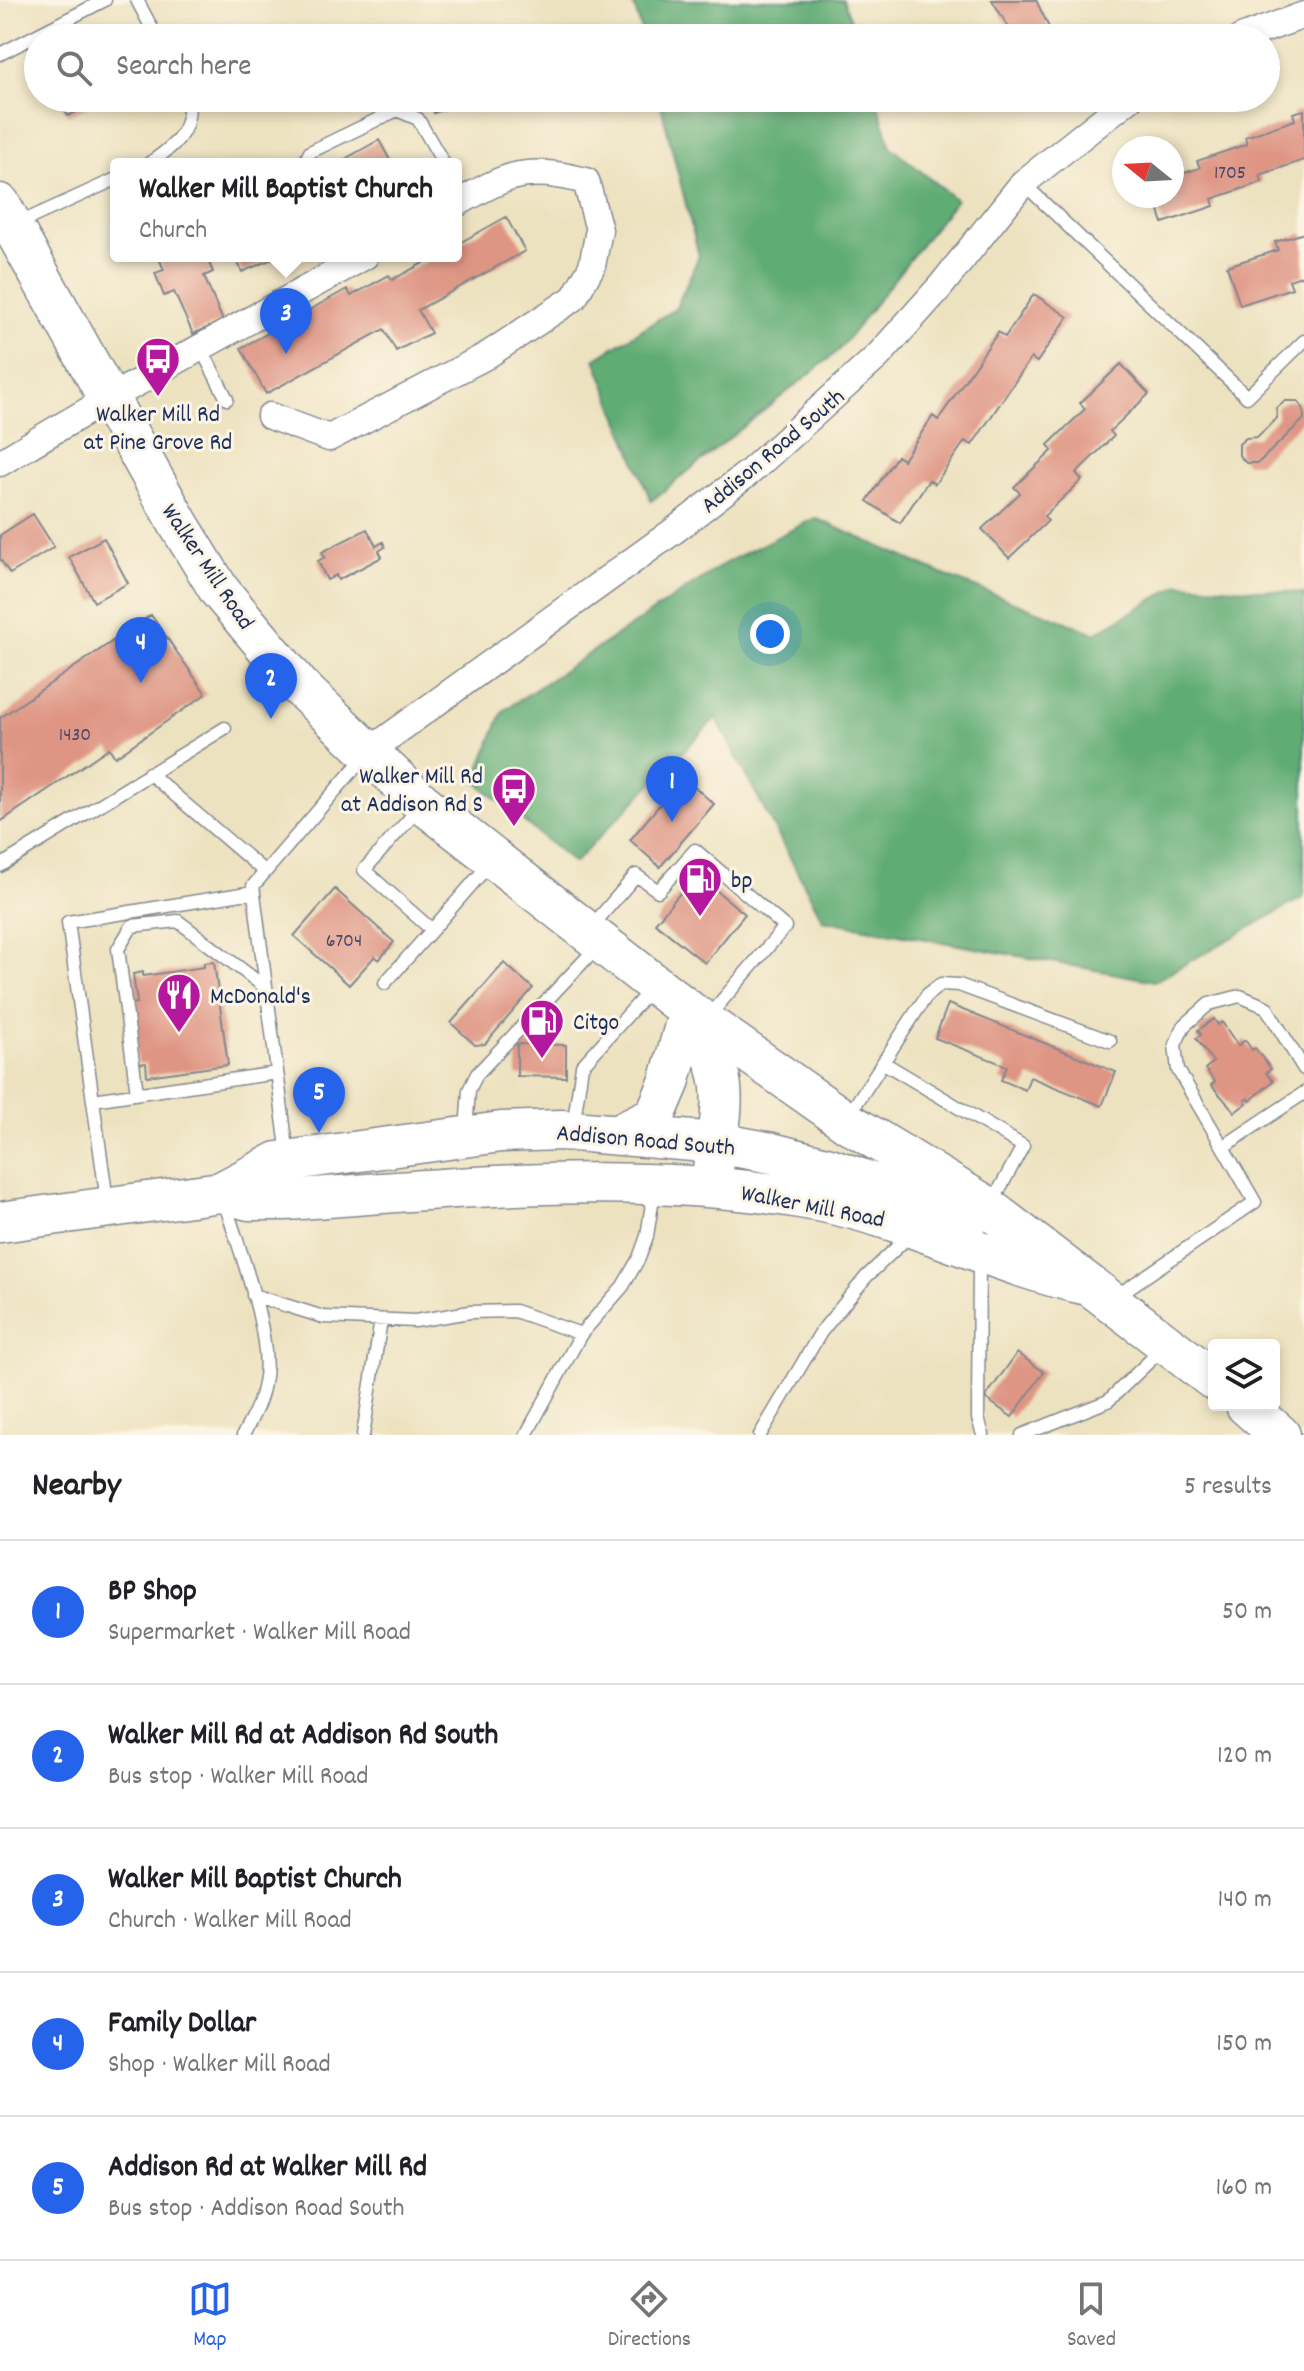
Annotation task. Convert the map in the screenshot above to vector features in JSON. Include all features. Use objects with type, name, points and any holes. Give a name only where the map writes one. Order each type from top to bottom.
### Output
[{"type":"main road","name":"Walker Mill Road","points":[[4,212],[219,590],[300,687],[423,804],[697,1017],[844,1120],[989,1209],[1208,1376]]},
{"type":"main road","name":"Walker Mill Road","points":[[697,1017],[713,1050],[723,1083],[711,1186],[823,1202],[918,1227],[979,1249],[1029,1272],[1085,1282]]},
{"type":"main road","points":[[618,1134],[655,1116],[697,1017]]},
{"type":"main road","name":"Addison Road South","points":[[0,1222],[221,1192],[278,1162],[465,1137],[573,1130],[717,1143],[772,1153],[867,1181],[948,1209],[1085,1282]]},
{"type":"main road","name":"Addison Road South","points":[[221,1192],[249,1200],[284,1200],[429,1190],[656,1183],[711,1186]]},
{"type":"main road","points":[[1253,1411],[1280,1435]]},
{"type":"street","points":[[1279,24],[1304,15]]},
{"type":"street","name":"Addison Road South","points":[[368,752],[675,530],[816,415],[889,345],[1023,183],[1112,112]]},
{"type":"street","points":[[270,416],[329,438],[486,356],[574,298],[592,266],[599,230],[586,181],[545,171],[507,176],[462,195]]},
{"type":"street","points":[[0,463],[108,397],[202,350],[348,262]]},
{"type":"lane","points":[[58,24],[105,0]]},
{"type":"lane","points":[[137,0],[150,24]]},
{"type":"lane","points":[[0,54],[24,42]]},
{"type":"lane","points":[[156,158],[181,140],[189,112]]},
{"type":"lane","points":[[307,158],[310,152],[393,112]]},
{"type":"lane","points":[[402,112],[418,119],[441,158]]},
{"type":"lane","points":[[4,212],[110,181]]},
{"type":"lane","points":[[1023,183],[1247,397],[1304,341]]},
{"type":"lane","points":[[202,350],[227,399]]},
{"type":"lane","points":[[0,866],[225,728]]},
{"type":"lane","points":[[289,1161],[253,886],[368,752]]},
{"type":"lane","points":[[149,773],[265,872]]},
{"type":"lane","points":[[423,804],[364,870],[432,930]]},
{"type":"lane","points":[[465,1137],[469,1090],[477,1074],[594,937],[636,875],[658,891],[695,850],[785,927],[697,1017]]},
{"type":"lane","points":[[385,983],[494,859]]},
{"type":"lane","points":[[108,1207],[68,922],[254,892]]},
{"type":"lane","points":[[137,1093],[118,949],[132,926],[178,921],[266,988]]},
{"type":"lane","points":[[844,1120],[927,995],[941,984],[959,985],[1110,1041]]},
{"type":"lane","points":[[573,1130],[582,1066],[655,985]]},
{"type":"lane","points":[[1085,1282],[1255,1202],[1178,1070],[1175,1045],[1184,1026],[1209,1004],[1240,996],[1266,1007],[1304,1069]]},
{"type":"lane","points":[[884,1063],[1023,1146],[989,1209]]},
{"type":"lane","points":[[93,1100],[277,1073]]},
{"type":"lane","points":[[1223,1147],[1304,1093]]},
{"type":"lane","points":[[526,1435],[581,1334],[623,1286],[639,1258],[647,1236],[656,1183]]},
{"type":"lane","points":[[221,1192],[253,1295],[265,1354],[265,1380],[259,1403],[243,1435]]},
{"type":"lane","points":[[760,1435],[821,1332],[866,1277],[918,1227]]},
{"type":"lane","points":[[979,1249],[978,1418],[983,1435]]},
{"type":"lane","points":[[253,1295],[323,1317],[415,1321],[470,1312],[515,1311],[581,1334]]},
{"type":"lane","points":[[363,1435],[381,1320]]},
{"type":"lane","points":[[1022,1435],[1108,1401],[1167,1345]]},
{"type":"green space","points":[[632,0],[843,0],[852,24],[640,24]]},
{"type":"green space","points":[[663,112],[880,112],[891,147],[956,200],[838,351],[651,501],[595,359],[676,308],[699,256]]},
{"type":"green space","points":[[815,518],[951,578],[1095,633],[1180,584],[1304,593],[1304,897],[1155,981],[823,920],[716,718],[574,863],[475,781],[503,711],[727,562]]},
{"type":"building","points":[[992,0],[1036,0],[1047,24],[1007,24]]},
{"type":"building","points":[[1304,110],[1304,160],[1260,175],[1262,182],[1212,199],[1214,206],[1163,223],[1158,208],[1184,208],[1184,173],[1200,168],[1197,161],[1247,144],[1245,137],[1295,120],[1293,113]]},
{"type":"building","points":[[379,140],[389,158],[347,158]]},
{"type":"building","points":[[506,217],[525,251],[418,310],[431,333],[396,351],[384,329],[266,394],[241,348],[347,289],[351,296],[389,275],[392,280],[425,262],[462,262],[462,242]]},
{"type":"building","points":[[1304,233],[1304,275],[1289,280],[1292,288],[1240,305],[1227,266],[1278,250],[1275,242]]},
{"type":"building","points":[[161,262],[209,262],[213,272],[204,276],[223,321],[193,334],[174,292],[164,296],[155,273],[164,270]]},
{"type":"building","points":[[238,262],[265,262],[242,272]]},
{"type":"building","points":[[1034,294],[1068,317],[1037,362],[1031,358],[972,445],[965,441],[935,484],[929,480],[900,523],[867,501],[897,456],[903,460],[933,416],[938,420],[998,332],[1005,337]]},
{"type":"building","points":[[1121,364],[1149,394],[1110,431],[1114,436],[1076,473],[1082,480],[1044,516],[1048,521],[1009,558],[982,529],[1020,493],[1014,487],[1052,451],[1048,445],[1085,409],[1080,403]]},
{"type":"building","points":[[1285,401],[1297,401],[1303,408],[1304,419],[1258,463],[1246,463],[1239,455],[1239,444],[1246,438],[1257,437],[1277,418],[1277,408]]},
{"type":"building","points":[[33,514],[54,547],[10,574],[0,559],[0,535]]},
{"type":"building","points":[[367,529],[376,546],[383,542],[385,547],[379,551],[382,557],[338,580],[336,575],[327,580],[318,561],[325,557],[322,552]]},
{"type":"building","points":[[104,538],[128,583],[94,602],[69,557]]},
{"type":"building","points":[[151,615],[206,694],[115,757],[109,748],[0,822],[0,718]]},
{"type":"building","points":[[683,777],[714,804],[660,867],[630,840]]},
{"type":"building","name":"bp","points":[[696,874],[745,914],[705,963],[655,923]]},
{"type":"building","points":[[335,889],[394,942],[379,960],[375,956],[349,985],[294,936]]},
{"type":"building","name":"McDonald's","points":[[214,962],[228,1065],[147,1076],[146,1063],[138,1064],[130,1004],[137,1003],[133,974],[143,972],[143,976],[204,967],[204,963]]},
{"type":"building","points":[[504,963],[533,988],[485,1044],[475,1045],[451,1023]]},
{"type":"building","points":[[948,1004],[1116,1072],[1102,1106],[1030,1077],[1025,1090],[1001,1080],[1007,1066],[935,1038]]},
{"type":"building","points":[[1214,1019],[1218,1025],[1222,1022],[1238,1046],[1245,1040],[1252,1050],[1255,1048],[1271,1069],[1266,1073],[1273,1081],[1250,1101],[1248,1098],[1245,1100],[1247,1103],[1235,1112],[1211,1085],[1215,1082],[1205,1069],[1213,1062],[1196,1038],[1201,1035],[1198,1030]]},
{"type":"building","name":"Citgo","points":[[517,1044],[566,1045],[566,1077],[517,1076]]},
{"type":"building","points":[[1017,1353],[1044,1372],[1012,1417],[985,1398]]},
{"type":"place","name":"Walker Mill Baptist Church","points":[[286,354]]},
{"type":"place","name":"Walker Mill Rd at Pine Grove Rd","points":[[158,398]]},
{"type":"place","name":"Family Dollar","points":[[141,683]]},
{"type":"place","name":"Walker Mill Rd at Addison Rd South","points":[[271,719]]},
{"type":"place","name":"BP Shop","points":[[672,822]]},
{"type":"place","name":"Walker Mill Rd at Addison Rd S","points":[[514,828]]},
{"type":"place","name":"bp","points":[[700,918]]},
{"type":"place","name":"McDonald's","points":[[179,1034]]},
{"type":"place","name":"Citgo","points":[[542,1060]]},
{"type":"place","name":"Addison Rd at Walker Mill Rd","points":[[319,1133]]}]
